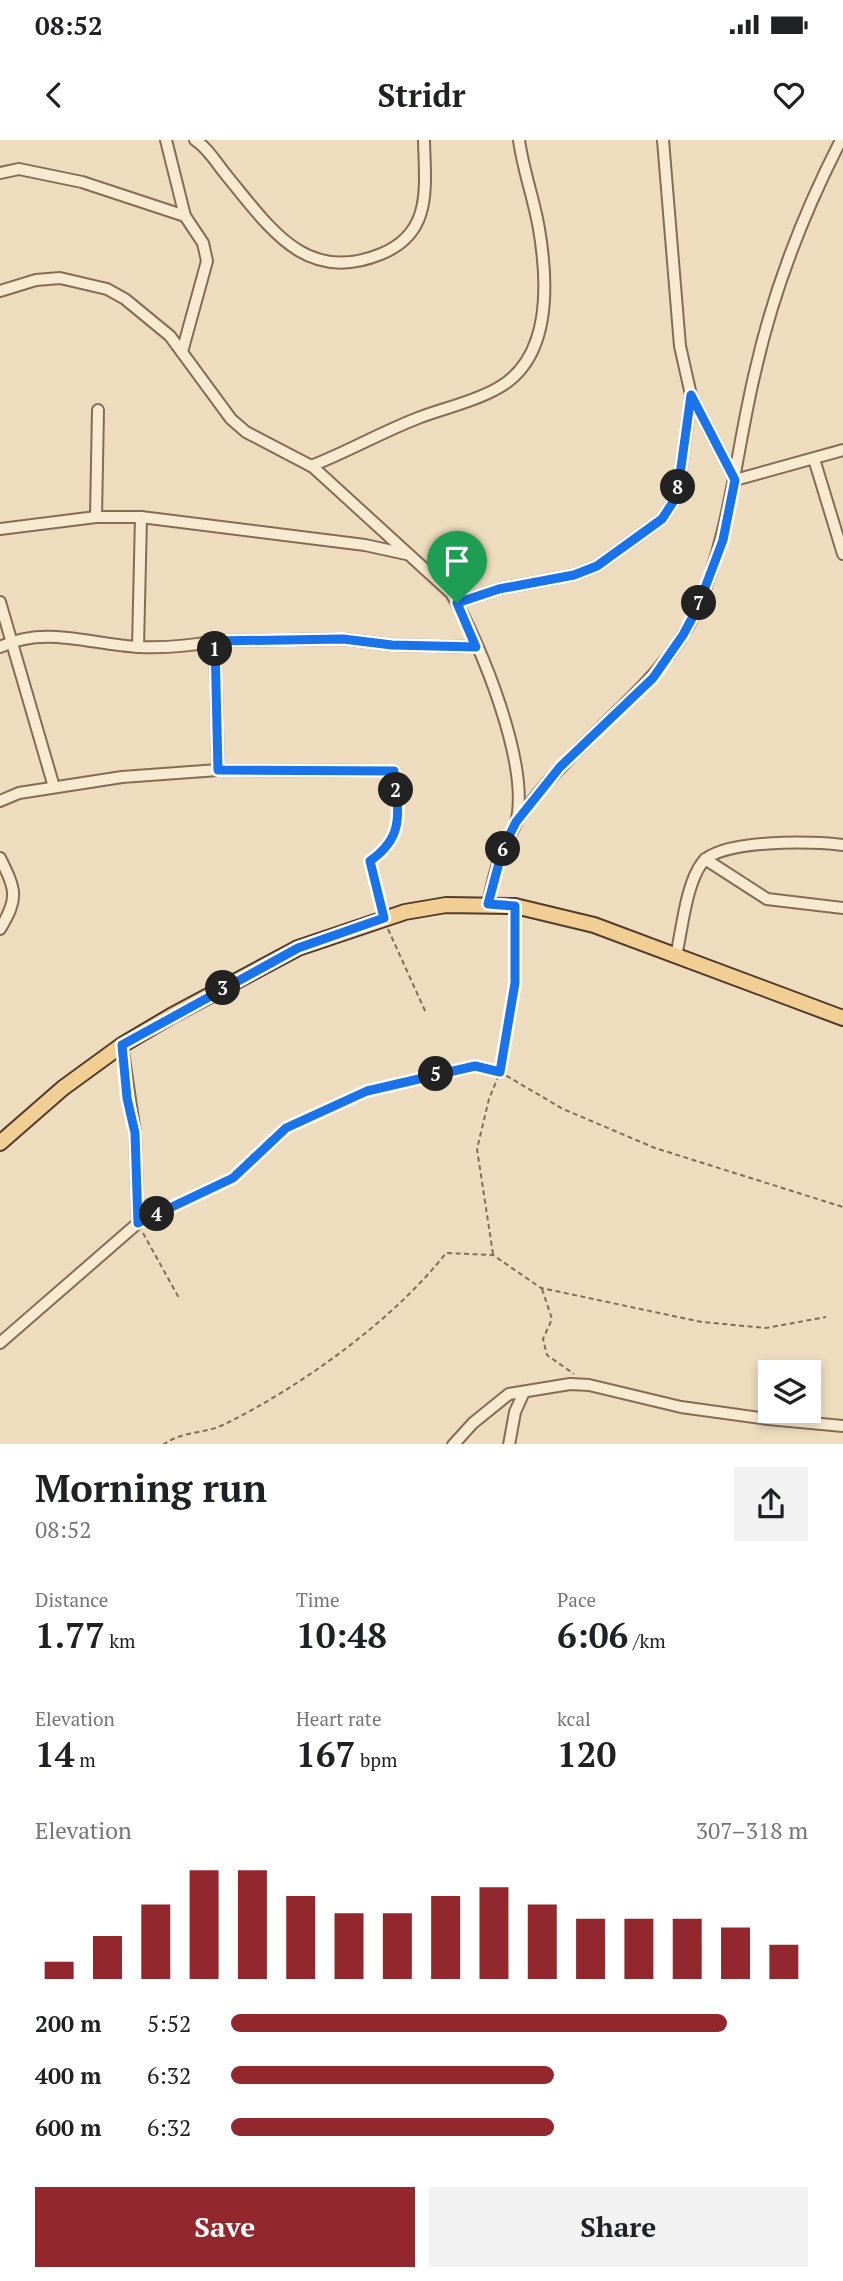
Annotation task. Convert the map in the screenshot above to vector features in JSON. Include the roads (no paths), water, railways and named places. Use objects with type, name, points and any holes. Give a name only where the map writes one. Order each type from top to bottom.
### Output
[{"type":"main road","points":[[0,1143],[63,1088],[122,1045],[298,948],[384,918],[446,905],[515,906],[594,925],[843,1018]]},
{"type":"street","points":[[166,140],[185,216],[203,243],[207,261],[182,352]]},
{"type":"street","points":[[195,140],[288,245],[310,259],[336,265],[368,260],[395,248],[412,234],[420,218],[425,195],[424,140]]},
{"type":"street","points":[[311,466],[376,435],[495,390],[523,369],[540,334],[543,311],[539,228],[527,187],[519,140]]},
{"type":"street","points":[[663,140],[680,346],[691,395],[735,480]]},
{"type":"street","points":[[488,904],[503,848],[516,822],[560,767],[653,678],[683,635],[697,609],[723,540],[756,366],[778,291],[802,226],[841,140]]},
{"type":"street","points":[[0,173],[19,169],[82,182],[185,216]]},
{"type":"street","points":[[0,291],[37,280],[60,278],[107,289],[150,318],[182,352],[231,419],[246,432],[311,466],[406,554],[433,575],[457,603],[502,705],[510,737],[516,785],[516,822]]},
{"type":"street","points":[[457,603],[499,589],[574,575],[597,566],[662,519],[677,496],[691,395]]},
{"type":"street","points":[[96,517],[98,410]]},
{"type":"street","points":[[735,480],[843,450]]},
{"type":"street","points":[[814,458],[843,554]]},
{"type":"street","points":[[0,529],[96,517],[141,517],[365,545],[406,554]]},
{"type":"street","points":[[138,647],[141,517]]},
{"type":"street","points":[[0,602],[54,787]]},
{"type":"street","points":[[0,647],[29,636],[50,636],[138,647],[182,647],[215,641],[343,639],[392,645],[476,647]]},
{"type":"street","points":[[215,641],[218,770]]},
{"type":"street","points":[[0,801],[19,793],[122,777],[218,770],[394,771]]},
{"type":"street","points":[[676,956],[694,879],[705,859],[720,851],[775,844],[843,845]]},
{"type":"street","points":[[0,858],[14,888],[15,903],[0,929]]},
{"type":"street","points":[[705,859],[767,899],[843,908]]},
{"type":"street","points":[[0,1343],[138,1223],[135,1133],[127,1098],[122,1045]]},
{"type":"street","points":[[453,1444],[502,1398],[549,1385],[589,1385],[681,1407],[843,1426]]},
{"type":"street","points":[[509,1444],[515,1412],[524,1392]]}]
